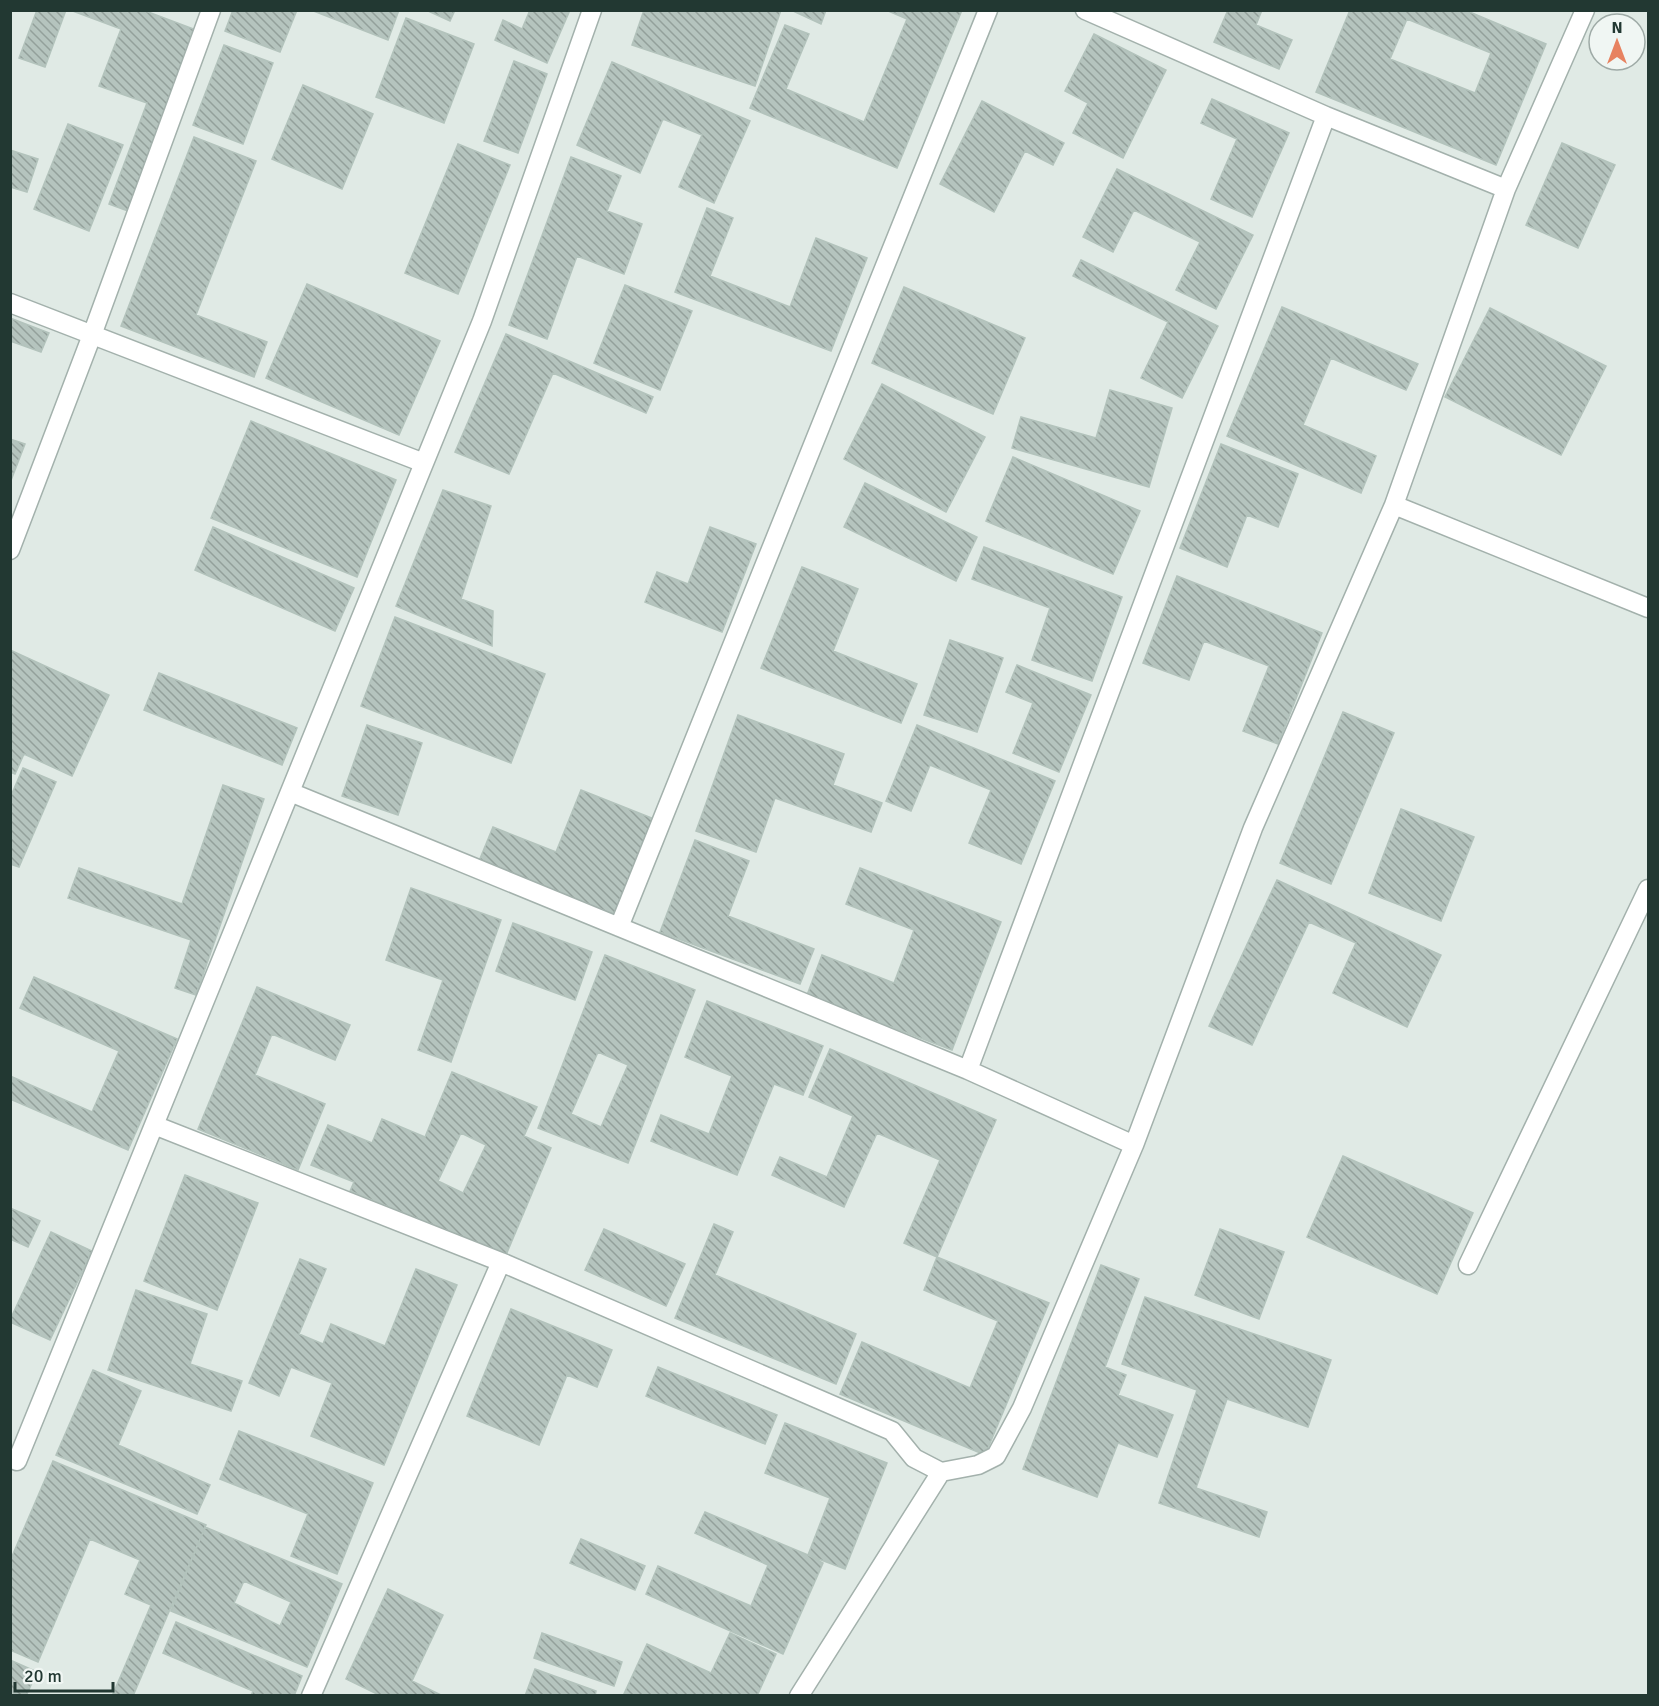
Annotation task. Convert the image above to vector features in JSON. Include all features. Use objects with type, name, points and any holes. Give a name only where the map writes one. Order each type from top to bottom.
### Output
[{"type":"street","points":[[10,550],[92,335],[211,10]]},
{"type":"street","points":[[13,1465],[482,321],[592,10]]},
{"type":"street","points":[[619,927],[988,10]]},
{"type":"street","points":[[1085,10],[1326,116],[1506,189]]},
{"type":"street","points":[[154,1125],[501,1262],[892,1431],[914,1458],[941,1472],[978,1465],[996,1456],[1022,1408],[1134,1144],[1253,828],[1394,505],[1506,189],[1586,10]]},
{"type":"street","points":[[968,1070],[1326,116]]},
{"type":"street","points":[[10,303],[424,463]]},
{"type":"street","points":[[1394,505],[1648,608]]},
{"type":"street","points":[[290,792],[968,1070],[1134,1144]]},
{"type":"street","points":[[1468,1265],[1648,889]]},
{"type":"street","points":[[311,1695],[501,1262]]},
{"type":"street","points":[[799,1695],[941,1472]]},
{"type":"building","points":[[37,10],[66,10],[45,67],[19,58]]},
{"type":"building","points":[[70,10],[143,10],[196,30],[128,211],[109,204],[147,103],[99,86],[121,29]]},
{"type":"building","points":[[233,10],[297,10],[280,52],[225,31]]},
{"type":"building","points":[[311,10],[399,10],[388,40]]},
{"type":"building","points":[[426,10],[455,10],[450,21]]},
{"type":"building","points":[[530,10],[570,10],[547,63],[495,40],[503,20],[522,29]]},
{"type":"building","points":[[644,10],[781,10],[755,86],[632,45]]},
{"type":"building","points":[[791,10],[826,10],[821,24]]},
{"type":"building","points":[[886,10],[962,10],[897,168],[750,108],[785,25],[809,34],[786,89],[864,122],[907,19]]},
{"type":"building","points":[[1228,10],[1262,10],[1256,25],[1292,40],[1279,69],[1214,42]]},
{"type":"building","points":[[1350,10],[1465,10],[1546,44],[1496,165],[1316,92]],"holes":[[[1407,19],[1491,53],[1475,93],[1390,59]]]},
{"type":"building","points":[[406,18],[474,44],[444,123],[376,97]]},
{"type":"building","points":[[1094,34],[1166,70],[1123,158],[1073,133],[1088,103],[1065,91]]},
{"type":"building","points":[[224,45],[273,63],[243,144],[193,125]]},
{"type":"building","points":[[514,61],[547,74],[518,153],[484,141]]},
{"type":"building","points":[[612,62],[750,121],[714,203],[679,187],[702,135],[663,119],[640,173],[577,145]]},
{"type":"building","points":[[303,85],[373,114],[342,189],[272,159]]},
{"type":"building","points":[[1212,99],[1289,133],[1252,217],[1211,199],[1237,139],[1201,123]]},
{"type":"building","points":[[982,101],[1064,143],[1053,165],[1025,151],[994,212],[940,184]]},
{"type":"building","points":[[68,124],[123,145],[89,231],[34,209]]},
{"type":"building","points":[[194,137],[256,161],[196,315],[267,342],[254,377],[121,326]]},
{"type":"building","points":[[1562,143],[1615,165],[1578,248],[1526,225]]},
{"type":"building","points":[[458,144],[510,165],[458,294],[405,273]]},
{"type":"building","points":[[10,150],[38,159],[27,192],[10,187]]},
{"type":"building","points":[[571,157],[621,176],[607,211],[642,224],[624,274],[577,256],[547,339],[509,325]]},
{"type":"building","points":[[1117,169],[1253,235],[1216,309],[1176,290],[1200,242],[1134,210],[1113,252],[1083,237]]},
{"type":"building","points":[[707,208],[733,218],[710,276],[790,307],[816,238],[867,258],[831,351],[675,292]]},
{"type":"building","points":[[1081,260],[1218,326],[1182,398],[1141,378],[1168,322],[1073,276]]},
{"type":"building","points":[[307,284],[440,341],[399,435],[266,378]]},
{"type":"building","points":[[625,285],[692,311],[660,390],[594,363]]},
{"type":"building","points":[[904,287],[1025,338],[993,414],[872,363]]},
{"type":"building","points":[[1282,307],[1418,364],[1406,390],[1331,358],[1303,425],[1376,456],[1361,493],[1227,436]]},
{"type":"building","points":[[1490,308],[1606,366],[1561,455],[1445,397]]},
{"type":"building","points":[[10,318],[49,333],[41,352],[10,341]]},
{"type":"building","points":[[506,334],[653,397],[646,413],[553,373],[509,474],[455,452]]},
{"type":"building","points":[[882,384],[985,437],[946,512],[844,459]]},
{"type":"building","points":[[1110,390],[1172,408],[1149,487],[1012,448],[1021,417],[1096,438]]},
{"type":"building","points":[[251,421],[396,480],[357,577],[211,518]]},
{"type":"building","points":[[10,439],[25,444],[10,483]]},
{"type":"building","points":[[1221,444],[1298,474],[1278,527],[1247,515],[1227,567],[1180,548]]},
{"type":"building","points":[[1013,457],[1140,511],[1113,574],[986,521]]},
{"type":"building","points":[[865,483],[977,537],[956,581],[844,527]]},
{"type":"building","points":[[443,490],[491,506],[461,599],[493,611],[492,646],[396,606]]},
{"type":"building","points":[[213,527],[354,588],[335,631],[195,570]]},
{"type":"building","points":[[710,527],[756,544],[722,632],[645,602],[657,572],[688,584]]},
{"type":"building","points":[[984,547],[1122,597],[1092,681],[1032,660],[1050,608],[972,579]]},
{"type":"building","points":[[802,567],[858,589],[833,651],[917,684],[901,723],[761,668]]},
{"type":"building","points":[[1177,576],[1322,633],[1278,744],[1243,731],[1269,666],[1204,641],[1189,680],[1143,663]]},
{"type":"building","points":[[395,617],[545,674],[511,763],[361,706]]},
{"type":"building","points":[[950,640],[1003,658],[977,732],[924,715]]},
{"type":"building","points":[[10,650],[109,695],[72,776],[24,754],[15,774],[10,772]]},
{"type":"building","points":[[1017,665],[1091,695],[1059,772],[1013,753],[1033,703],[1006,692]]},
{"type":"building","points":[[159,673],[297,728],[282,765],[144,710]]},
{"type":"building","points":[[1343,712],[1394,733],[1331,884],[1280,863]]},
{"type":"building","points":[[738,715],[844,754],[833,785],[882,803],[871,832],[775,798],[756,852],[696,831]]},
{"type":"building","points":[[367,725],[422,743],[398,815],[342,796]]},
{"type":"building","points":[[917,725],[1055,781],[1021,864],[969,843],[991,790],[930,765],[911,811],[886,801]]},
{"type":"building","points":[[23,768],[56,782],[19,867],[10,864],[10,798]]},
{"type":"building","points":[[223,785],[264,799],[196,995],[175,988],[191,940],[68,898],[79,868],[182,904]]},
{"type":"building","points":[[581,790],[654,819],[615,915],[479,861],[493,827],[556,852]]},
{"type":"building","points":[[1401,809],[1474,837],[1441,921],[1369,893]]},
{"type":"building","points":[[695,840],[749,861],[728,916],[814,949],[800,984],[660,932]]},
{"type":"building","points":[[860,868],[1001,922],[952,1050],[807,995],[822,955],[894,983],[914,930],[846,904]]},
{"type":"building","points":[[1277,880],[1441,955],[1407,1027],[1333,993],[1356,943],[1309,922],[1252,1045],[1209,1026]]},
{"type":"building","points":[[411,888],[501,920],[451,1062],[418,1050],[443,980],[386,960]]},
{"type":"building","points":[[513,923],[592,952],[575,1000],[496,971]]},
{"type":"building","points":[[605,955],[695,990],[628,1163],[538,1128]],"holes":[[[598,1052],[628,1065],[601,1127],[571,1114]]]},
{"type":"building","points":[[34,977],[177,1039],[128,1150],[10,1099],[10,1076],[92,1112],[119,1051],[20,1008]]},
{"type":"building","points":[[257,987],[350,1025],[335,1060],[272,1034],[255,1075],[325,1104],[298,1170],[198,1129]]},
{"type":"building","points":[[707,1001],[823,1046],[803,1095],[774,1084],[737,1175],[651,1141],[661,1115],[709,1134],[732,1076],[685,1057]]},
{"type":"building","points":[[830,1049],[996,1120],[937,1257],[904,1243],[940,1160],[877,1133],[844,1207],[772,1175],[780,1157],[827,1177],[853,1116],[809,1097]]},
{"type":"building","points":[[452,1072],[537,1107],[524,1136],[551,1148],[506,1255],[350,1191],[354,1182],[311,1165],[328,1125],[372,1143],[382,1119],[425,1137]],"holes":[[[461,1133],[486,1145],[463,1193],[438,1181]]]},
{"type":"building","points":[[1343,1156],[1473,1213],[1437,1294],[1307,1237]]},
{"type":"building","points":[[185,1175],[258,1203],[217,1310],[144,1281]]},
{"type":"building","points":[[10,1208],[40,1221],[28,1247],[10,1239]]},
{"type":"building","points":[[714,1224],[733,1232],[715,1275],[856,1334],[836,1384],[675,1318]]},
{"type":"building","points":[[604,1229],[685,1264],[666,1306],[585,1270]]},
{"type":"building","points":[[1220,1229],[1284,1252],[1259,1319],[1195,1295]]},
{"type":"building","points":[[51,1232],[92,1251],[50,1340],[10,1320]]},
{"type":"building","points":[[937,1257],[1049,1303],[985,1455],[840,1394],[862,1342],[970,1388],[998,1321],[924,1290]]},
{"type":"building","points":[[300,1259],[326,1269],[299,1334],[323,1344],[331,1324],[385,1346],[416,1269],[457,1285],[384,1465],[311,1436],[332,1383],[291,1367],[279,1396],[249,1383]]},
{"type":"building","points":[[1101,1265],[1139,1279],[1105,1367],[1126,1375],[1118,1395],[1173,1415],[1157,1457],[1118,1443],[1097,1497],[1023,1469]]},
{"type":"building","points":[[136,1290],[207,1314],[190,1364],[242,1381],[231,1411],[108,1370]]},
{"type":"building","points":[[1145,1297],[1331,1360],[1308,1427],[1227,1399],[1196,1488],[1267,1512],[1259,1537],[1159,1503],[1197,1390],[1122,1364]]},
{"type":"building","points":[[511,1309],[612,1350],[597,1387],[567,1375],[539,1445],[467,1416]]},
{"type":"building","points":[[658,1367],[777,1415],[765,1444],[646,1396]]},
{"type":"building","points":[[93,1370],[141,1391],[118,1445],[210,1485],[197,1514],[56,1455]]},
{"type":"building","points":[[785,1423],[887,1463],[845,1569],[808,1555],[830,1498],[765,1473]]},
{"type":"building","points":[[239,1431],[373,1483],[337,1574],[291,1556],[308,1514],[220,1479]]},
{"type":"building","points":[[53,1461],[206,1525],[133,1696],[113,1694],[151,1605],[125,1594],[140,1560],[90,1539],[38,1662],[10,1650],[10,1561]]},
{"type":"building","points":[[705,1512],[823,1563],[783,1654],[646,1594],[658,1566],[751,1606],[768,1565],[695,1533]]},
{"type":"building","points":[[205,1527],[342,1584],[307,1667],[171,1611]],"holes":[[[244,1581],[291,1602],[280,1626],[234,1603]]]},
{"type":"building","points":[[581,1539],[645,1566],[635,1590],[570,1563]]},
{"type":"building","points":[[388,1589],[443,1615],[412,1681],[443,1696],[381,1696],[346,1679]]},
{"type":"building","points":[[176,1622],[302,1676],[294,1696],[251,1696],[253,1691],[163,1653]]},
{"type":"building","points":[[542,1633],[622,1662],[614,1686],[534,1658]]},
{"type":"building","points":[[730,1633],[776,1654],[757,1696],[623,1696],[647,1644],[711,1673]]},
{"type":"building","points":[[10,1660],[37,1672],[26,1696],[10,1696]]},
{"type":"building","points":[[535,1669],[596,1691],[595,1696],[525,1696]]}]
